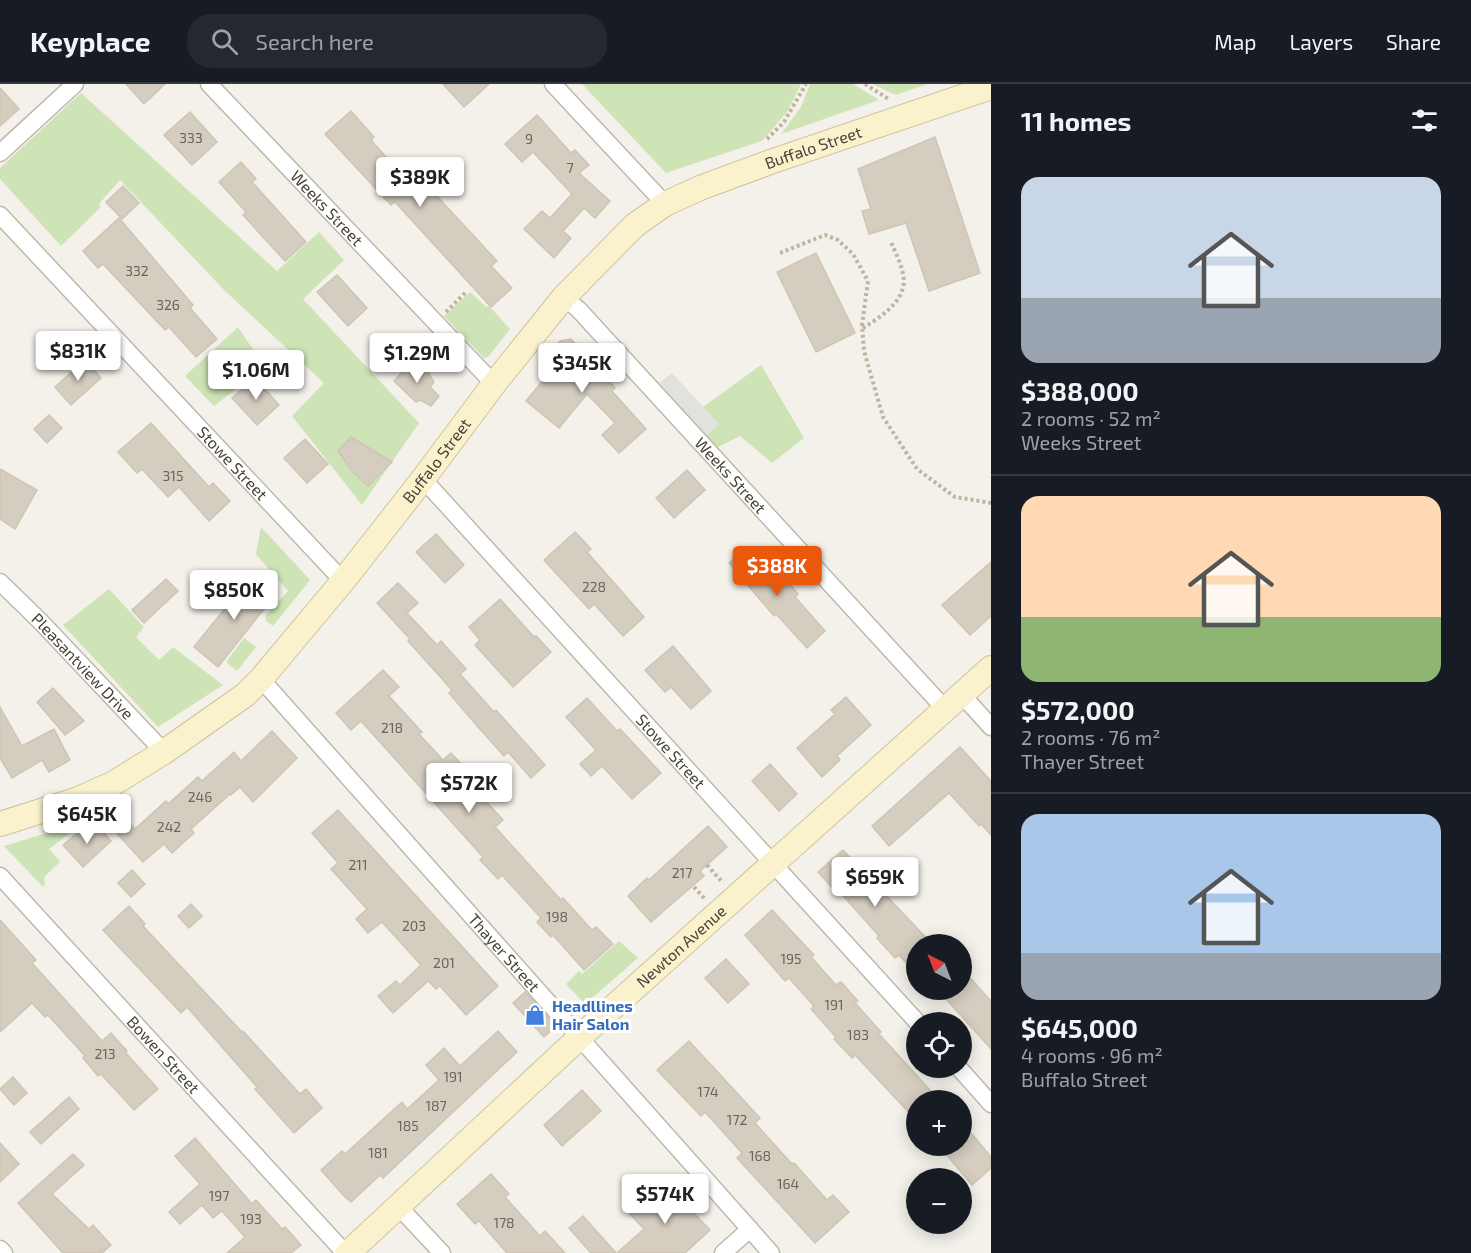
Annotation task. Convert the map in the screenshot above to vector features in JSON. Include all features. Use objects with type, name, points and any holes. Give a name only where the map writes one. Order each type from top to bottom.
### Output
[{"type":"street","points":[[0,153],[75,84]]},
{"type":"street","name":"Weeks Street","points":[[209,84],[494,384]]},
{"type":"street","points":[[553,84],[665,204]]},
{"type":"street","name":"Buffalo Street","points":[[0,824],[76,800],[114,783],[164,752],[242,697],[261,679],[343,582],[494,384],[564,297],[634,225],[665,204],[700,188],[991,87]]},
{"type":"street","name":"Stowe Street","points":[[0,215],[343,582]]},
{"type":"street","name":"Weeks Street","points":[[564,297],[954,702],[991,727]]},
{"type":"street","name":"Stowe Street","points":[[423,479],[908,1012]]},
{"type":"street","name":"Pleasantview Drive","points":[[0,582],[164,752]]},
{"type":"street","name":"Newton Avenue","points":[[347,1253],[772,862],[991,668]]},
{"type":"street","name":"Thayer Street","points":[[261,679],[771,1253]]},
{"type":"street","name":"Bowen Street","points":[[0,876],[347,1253]]},
{"type":"street","points":[[968,1078],[991,1104]]},
{"type":"street","points":[[399,1207],[442,1253]]},
{"type":"street","points":[[723,1253],[750,1229]]},
{"type":"street","points":[[0,1249],[4,1253]]},
{"type":"path","points":[[763,143],[783,123],[806,84]]},
{"type":"path","points":[[865,84],[891,100]]},
{"type":"path","points":[[780,253],[825,235],[842,243],[860,264],[868,281],[862,329],[864,351],[883,417],[917,469],[955,497],[991,503]]},
{"type":"path","points":[[862,329],[892,307],[904,281],[891,242]]},
{"type":"path","points":[[435,323],[466,292]]},
{"type":"path","points":[[707,865],[728,888]]},
{"type":"path","points":[[694,887],[706,900]]},
{"type":"green space","points":[[582,84],[801,84],[787,112],[762,141],[666,173]]},
{"type":"green space","points":[[810,84],[853,84],[879,100],[781,134],[801,107]]},
{"type":"green space","points":[[872,84],[928,84],[896,95]]},
{"type":"green space","points":[[81,93],[277,271],[319,232],[344,260],[303,299],[419,423],[362,505],[292,416],[324,383],[224,290],[120,180],[99,204],[101,207],[61,246],[0,179],[0,168]]},
{"type":"green space","points":[[470,292],[486,307],[489,306],[510,329],[488,357],[484,358],[444,316]]},
{"type":"green space","points":[[238,327],[265,367],[214,406],[185,376]]},
{"type":"green space","points":[[761,365],[804,438],[772,463],[740,436],[718,447],[706,436],[718,424],[703,407]]},
{"type":"green space","points":[[261,527],[310,580],[273,626],[265,620],[265,616],[288,591],[256,554]]},
{"type":"green space","points":[[109,589],[144,627],[136,637],[159,660],[173,647],[223,685],[158,727],[63,625]]},
{"type":"green space","points":[[244,638],[256,647],[237,671],[226,662]]},
{"type":"green space","points":[[67,827],[70,833],[49,849],[60,862],[44,877],[43,887],[4,846]]},
{"type":"green space","points":[[619,941],[638,958],[585,1004],[566,984],[579,971],[582,974]]},
{"type":"shaded area","points":[[672,373],[719,424],[706,436],[658,384]]},
{"type":"building","points":[[126,84],[165,84],[144,104]]},
{"type":"building","points":[[443,84],[489,84],[464,107]]},
{"type":"building","points":[[0,88],[19,109],[0,126]]},
{"type":"building","points":[[351,111],[374,137],[371,140],[394,166],[401,160],[497,261],[491,266],[512,288],[491,307],[395,202],[391,205],[325,134]]},
{"type":"building","points":[[190,112],[217,142],[192,165],[164,135]]},
{"type":"building","points":[[537,115],[571,153],[575,150],[589,165],[579,173],[610,201],[595,218],[584,208],[563,231],[571,238],[554,258],[524,229],[542,211],[550,218],[572,194],[533,152],[522,162],[505,144]]},
{"type":"building","points":[[935,137],[980,273],[929,291],[906,223],[869,234],[862,211],[871,209],[858,169]]},
{"type":"building","points":[[241,162],[256,179],[252,182],[306,242],[285,261],[243,215],[246,212],[219,182]]},
{"type":"building","points":[[123,186],[139,203],[122,219],[106,202]]},
{"type":"building","points":[[119,218],[193,305],[190,308],[217,339],[196,357],[169,327],[165,330],[103,264],[98,268],[83,251]]},
{"type":"building","points":[[816,253],[855,333],[816,352],[777,272]]},
{"type":"building","points":[[337,275],[367,308],[348,326],[317,292]]},
{"type":"building","points":[[571,339],[615,388],[612,391],[646,429],[619,453],[602,435],[615,423],[587,394],[559,428],[526,401],[551,371],[544,364],[560,341]]},
{"type":"building","points":[[85,360],[101,378],[71,405],[55,387]]},
{"type":"building","points":[[410,363],[422,370],[428,368],[434,382],[430,387],[439,396],[431,406],[420,400],[416,402],[394,381]]},
{"type":"building","points":[[255,378],[279,405],[257,425],[232,398]]},
{"type":"building","points":[[49,415],[62,428],[47,443],[34,429]]},
{"type":"building","points":[[151,423],[209,487],[213,483],[230,501],[209,521],[179,487],[168,497],[142,469],[137,473],[118,452]]},
{"type":"building","points":[[351,437],[392,462],[368,486],[352,471],[338,451]]},
{"type":"building","points":[[305,439],[328,464],[307,483],[284,458]]},
{"type":"building","points":[[0,469],[37,490],[15,529],[0,519]]},
{"type":"building","points":[[687,470],[705,490],[674,518],[656,498]]},
{"type":"building","points":[[575,532],[591,549],[587,552],[644,617],[623,636],[594,604],[589,609],[544,560]]},
{"type":"building","points":[[436,534],[464,565],[445,583],[416,552]]},
{"type":"building","points":[[747,547],[775,578],[780,573],[798,594],[795,597],[825,631],[807,648],[776,614],[774,616],[729,563]]},
{"type":"building","points":[[991,562],[991,616],[970,635],[942,605]]},
{"type":"building","points":[[251,576],[275,595],[218,667],[194,647]]},
{"type":"building","points":[[166,579],[178,591],[144,623],[132,610]]},
{"type":"building","points":[[398,583],[418,603],[407,613],[437,645],[441,641],[466,669],[460,674],[545,765],[531,778],[508,752],[504,756],[478,727],[449,693],[452,690],[377,603]]},
{"type":"building","points":[[500,599],[534,637],[536,636],[551,652],[513,687],[475,645],[480,640],[469,627]]},
{"type":"building","points":[[673,646],[711,691],[691,709],[671,687],[665,692],[645,670]]},
{"type":"building","points":[[383,670],[399,687],[389,696],[422,732],[419,734],[443,760],[451,753],[479,783],[474,788],[503,820],[495,827],[561,900],[563,898],[592,930],[596,927],[613,944],[584,970],[553,935],[551,937],[537,922],[541,918],[502,875],[498,879],[480,860],[483,857],[361,721],[351,730],[336,713]]},
{"type":"building","points":[[53,688],[84,721],[65,735],[37,702]]},
{"type":"building","points":[[846,697],[871,725],[837,756],[840,760],[822,777],[797,748],[835,714],[831,710]]},
{"type":"building","points":[[587,698],[617,731],[620,729],[661,773],[632,799],[602,766],[591,776],[580,764],[596,750],[566,717]]},
{"type":"building","points":[[0,707],[22,746],[54,729],[70,760],[49,772],[42,760],[12,778],[0,758]]},
{"type":"building","points":[[272,731],[297,758],[253,802],[240,787],[230,794],[191,829],[194,833],[172,853],[164,844],[143,862],[113,829],[125,818],[135,829],[166,801],[168,804],[198,777],[202,781],[234,752],[241,761]]},
{"type":"building","points":[[960,747],[991,781],[991,835],[981,824],[979,826],[949,793],[889,846],[872,826]]},
{"type":"building","points":[[770,764],[797,794],[779,811],[752,781]]},
{"type":"building","points":[[338,810],[498,986],[466,1015],[440,986],[436,989],[428,981],[393,1013],[378,996],[396,981],[400,985],[421,965],[382,922],[368,933],[356,919],[367,909],[331,869],[338,863],[312,833]]},
{"type":"building","points":[[96,824],[111,841],[83,867],[63,845],[81,830],[85,834]]},
{"type":"building","points":[[708,826],[727,847],[700,871],[704,876],[651,922],[628,896]]},
{"type":"building","points":[[843,850],[923,934],[906,934],[906,963],[899,955],[895,958],[877,938],[879,936],[839,891],[837,893],[818,872]]},
{"type":"building","points":[[132,870],[145,884],[131,897],[118,883]]},
{"type":"building","points":[[191,904],[202,916],[189,928],[178,916]]},
{"type":"building","points":[[129,906],[145,924],[143,926],[300,1094],[306,1089],[322,1108],[294,1133],[187,1007],[181,1013],[103,930]]},
{"type":"building","points":[[772,910],[814,955],[811,957],[836,985],[841,982],[858,1001],[855,1003],[906,1064],[906,1078],[919,1078],[930,1090],[906,1090],[906,1109],[855,1055],[852,1058],[834,1039],[836,1037],[811,1009],[814,1006],[789,978],[785,981],[745,935]]},
{"type":"building","points":[[0,920],[36,960],[32,963],[102,1041],[111,1033],[158,1089],[134,1110],[101,1074],[98,1076],[83,1058],[85,1056],[48,1015],[45,1017],[32,1003],[0,1032]]},
{"type":"building","points":[[726,959],[749,984],[728,1003],[705,978]]},
{"type":"building","points":[[972,980],[991,1001],[991,1049],[972,1028],[972,1012],[958,1012],[947,1000],[972,1000]]},
{"type":"building","points":[[525,992],[556,1026],[544,1037],[513,1003]]},
{"type":"building","points":[[498,1031],[517,1052],[383,1178],[380,1175],[351,1202],[345,1197],[321,1170],[342,1151],[345,1154],[402,1102],[407,1109],[439,1080],[426,1065],[444,1048],[460,1066]]},
{"type":"building","points":[[689,1041],[760,1118],[755,1123],[792,1164],[794,1163],[827,1200],[833,1195],[849,1212],[815,1243],[737,1158],[742,1153],[705,1112],[701,1116],[657,1070]]},
{"type":"building","points":[[13,1077],[27,1093],[14,1105],[0,1089]]},
{"type":"building","points":[[582,1090],[601,1111],[562,1146],[544,1125]]},
{"type":"building","points":[[69,1097],[79,1109],[41,1144],[30,1132]]},
{"type":"building","points":[[972,1134],[991,1157],[991,1168],[972,1185],[972,1168],[958,1168],[947,1156],[972,1156]]},
{"type":"building","points":[[195,1138],[252,1204],[256,1200],[282,1229],[285,1227],[301,1245],[291,1253],[227,1253],[245,1237],[222,1211],[213,1218],[202,1205],[180,1224],[169,1212],[200,1184],[175,1156]]},
{"type":"building","points":[[0,1143],[19,1164],[0,1182]]},
{"type":"building","points":[[73,1154],[84,1165],[52,1194],[89,1229],[93,1225],[111,1245],[102,1253],[63,1253],[18,1203]]},
{"type":"building","points":[[491,1174],[509,1194],[505,1197],[540,1236],[545,1231],[565,1253],[507,1253],[479,1221],[475,1224],[457,1204]]},
{"type":"building","points":[[665,1183],[710,1230],[685,1253],[617,1253],[644,1229],[630,1214]]},
{"type":"building","points":[[583,1216],[616,1253],[591,1253],[569,1228]]},
{"type":"place","name":"Headllines Hair Salon","points":[[535,1015]]}]
